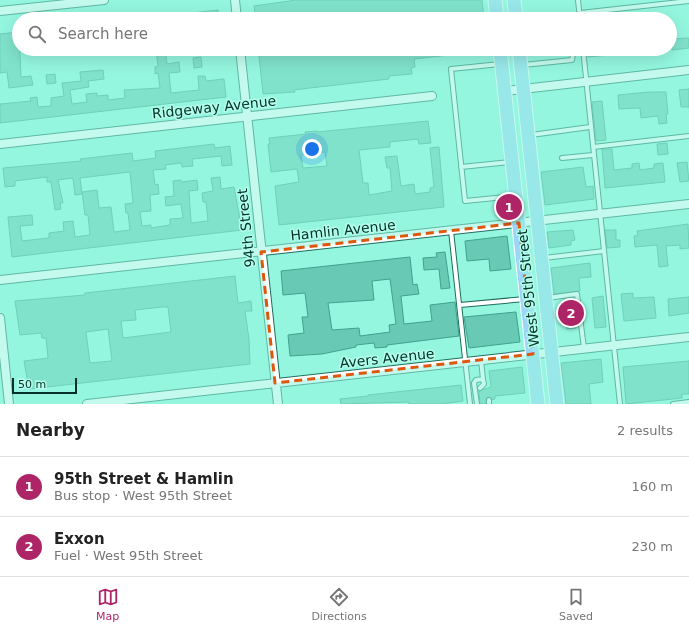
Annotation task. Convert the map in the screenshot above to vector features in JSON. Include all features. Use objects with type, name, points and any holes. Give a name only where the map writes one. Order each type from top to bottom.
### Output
[{"type":"main road","points":[[495,0],[496,12]]},
{"type":"main road","points":[[514,0],[515,12]]},
{"type":"main road","name":"West 95th Street","points":[[501,56],[538,404]]},
{"type":"main road","name":"West 95th Street","points":[[520,56],[557,404]]},
{"type":"street","points":[[0,11],[104,0]]},
{"type":"street","points":[[235,0],[236,12]]},
{"type":"street","name":"94th Street","points":[[241,56],[278,404]]},
{"type":"street","points":[[505,91],[689,70]]},
{"type":"street","name":"Ridgeway Avenue","points":[[0,144],[432,96]]},
{"type":"street","name":"Hamlin Avenue","points":[[0,280],[689,204]]},
{"type":"street","points":[[0,318],[9,404]]},
{"type":"street","name":"Avers Avenue","points":[[87,404],[689,337]]},
{"type":"lane","points":[[578,0],[580,12]]},
{"type":"lane","points":[[589,12],[689,1]]},
{"type":"lane","points":[[521,65],[572,60],[573,56]]},
{"type":"lane","points":[[584,56],[620,404]]},
{"type":"lane","points":[[502,63],[451,69],[461,167],[465,201],[516,196]]},
{"type":"lane","points":[[528,136],[590,127]]},
{"type":"lane","points":[[593,147],[689,136]]},
{"type":"lane","points":[[562,158],[594,155]]},
{"type":"lane","points":[[461,167],[512,162]]},
{"type":"lane","points":[[451,231],[470,404]]},
{"type":"lane","points":[[541,258],[604,251]]},
{"type":"lane","points":[[546,298],[577,294],[584,349]]},
{"type":"lane","points":[[460,305],[527,299]]},
{"type":"lane","points":[[481,360],[485,383]]},
{"type":"lane","points":[[477,404],[474,383],[476,380],[485,383]]},
{"type":"lane","points":[[480,388],[485,383]]},
{"type":"lane","points":[[673,404],[689,402]]},
{"type":"highlighted area","points":[[519,223],[533,354],[275,383],[261,252]]},
{"type":"building","points":[[296,0],[482,0],[483,12],[255,12],[254,6]]},
{"type":"building","points":[[218,10],[218,12],[200,12]]},
{"type":"building","points":[[12,33],[12,56],[20,56],[21,77],[31,76],[33,85],[9,88],[7,72],[0,73],[0,34]]},
{"type":"building","points":[[689,38],[689,48],[677,49],[677,39]]},
{"type":"building","points":[[157,56],[166,56],[167,64],[179,62],[180,72],[169,73],[171,93],[199,90],[198,76],[205,76],[206,81],[224,79],[226,97],[0,123],[0,104],[31,101],[30,98],[37,97],[38,107],[51,106],[51,98],[64,96],[62,83],[81,81],[80,72],[103,70],[104,79],[88,81],[89,87],[70,90],[72,104],[87,102],[86,94],[97,93],[97,96],[108,95],[108,100],[125,98],[124,90],[160,88],[158,73],[155,74],[155,67],[158,66]]},
{"type":"building","points":[[259,56],[440,56],[414,59],[415,67],[411,68],[412,74],[389,76],[389,79],[294,90],[295,92],[263,94]]},
{"type":"building","points":[[201,57],[202,67],[194,68],[193,58]]},
{"type":"building","points":[[55,74],[56,83],[47,84],[46,75]]},
{"type":"building","points":[[689,89],[689,107],[681,107],[679,90]]},
{"type":"building","points":[[666,92],[668,114],[666,114],[667,123],[659,124],[658,116],[641,118],[640,108],[619,109],[618,95]]},
{"type":"building","points":[[602,101],[606,140],[596,141],[592,102]]},
{"type":"building","points":[[428,121],[431,143],[419,144],[418,139],[390,142],[390,147],[359,150],[363,183],[368,183],[369,195],[392,191],[390,168],[387,168],[385,157],[397,156],[401,186],[414,184],[415,194],[430,192],[430,188],[434,187],[430,148],[439,147],[444,207],[279,225],[275,186],[299,182],[297,169],[271,172],[268,144],[270,144],[269,138],[306,134],[305,132]],"holes":[[[325,152],[327,166],[303,168],[301,155]]]},
{"type":"building","points":[[667,143],[668,154],[658,155],[657,144]]},
{"type":"building","points":[[214,144],[215,148],[230,146],[232,165],[222,166],[221,156],[192,159],[193,166],[182,167],[181,163],[165,165],[166,169],[153,170],[155,185],[158,184],[159,194],[150,195],[151,211],[140,212],[142,226],[151,225],[151,228],[170,225],[170,219],[183,218],[181,204],[166,206],[165,197],[174,196],[173,181],[181,180],[182,182],[197,180],[198,190],[189,191],[191,223],[208,221],[206,202],[203,202],[202,193],[213,191],[211,178],[220,177],[221,189],[234,187],[242,230],[12,257],[8,217],[32,215],[33,225],[20,226],[22,241],[49,238],[49,233],[64,231],[63,222],[73,221],[75,237],[90,235],[88,215],[85,215],[82,192],[97,190],[99,208],[111,207],[114,232],[130,230],[128,213],[126,213],[125,204],[133,203],[130,172],[80,178],[82,194],[75,195],[73,178],[58,180],[63,203],[60,203],[61,209],[55,210],[51,182],[47,182],[47,177],[15,181],[15,186],[5,187],[3,168],[81,161],[80,159],[132,153],[133,161],[156,158],[155,151]]},
{"type":"building","points":[[602,149],[612,149],[614,170],[632,168],[632,164],[639,163],[640,170],[654,168],[654,164],[663,163],[665,182],[605,188]]},
{"type":"building","points":[[687,162],[689,181],[680,182],[677,163]]},
{"type":"building","points":[[583,167],[586,187],[593,186],[594,199],[545,205],[541,172]]},
{"type":"building","points":[[688,224],[689,248],[680,249],[680,245],[666,246],[668,266],[659,267],[657,245],[635,247],[634,236],[638,235],[637,231]]},
{"type":"building","points":[[573,230],[575,240],[571,241],[571,245],[549,248],[547,232]]},
{"type":"building","points":[[605,230],[616,230],[616,240],[620,240],[620,247],[607,248]]},
{"type":"building","points":[[507,236],[511,269],[490,271],[489,259],[467,261],[465,241]]},
{"type":"building","points":[[445,252],[450,288],[441,289],[439,269],[424,270],[423,258],[437,257],[436,253]]},
{"type":"building","points":[[410,257],[413,285],[417,284],[419,294],[401,296],[404,324],[432,321],[430,305],[455,302],[459,336],[387,345],[387,347],[375,348],[374,343],[356,345],[356,347],[322,354],[290,356],[288,335],[304,333],[302,317],[308,317],[305,293],[283,295],[281,271]],"holes":[[[390,279],[396,324],[389,325],[390,332],[360,336],[359,328],[332,330],[328,303],[374,300],[372,281]]]},
{"type":"building","points":[[590,263],[591,277],[579,278],[580,291],[554,294],[551,268]]},
{"type":"building","points":[[235,276],[238,303],[251,301],[252,311],[245,311],[249,339],[250,364],[29,389],[24,361],[48,358],[46,338],[42,338],[41,333],[20,335],[15,301],[85,295],[85,293]],"holes":[[[168,307],[171,332],[123,338],[121,321],[136,320],[135,310]],[[108,329],[112,361],[90,363],[86,332]]]},
{"type":"building","points":[[633,293],[633,298],[654,297],[656,318],[624,321],[621,294]]},
{"type":"building","points":[[603,296],[606,327],[595,328],[592,298]]},
{"type":"building","points":[[689,297],[689,313],[669,316],[668,299]]},
{"type":"building","points":[[574,298],[577,325],[576,328],[567,329],[564,299]]},
{"type":"building","points":[[516,312],[520,342],[469,348],[464,317]]},
{"type":"building","points":[[601,359],[603,382],[589,384],[591,404],[566,404],[561,363]]},
{"type":"building","points":[[689,361],[689,394],[682,394],[682,398],[626,404],[623,367]]},
{"type":"building","points":[[522,367],[525,393],[495,396],[495,399],[492,400],[489,397],[486,399],[486,404],[480,404],[479,391],[491,387],[489,371]]},
{"type":"building","points":[[461,385],[463,401],[442,404],[409,404],[409,402],[341,404],[340,399],[368,395]]},
{"type":"place","name":"95th Street & Hamlin","points":[[509,207]]},
{"type":"place","name":"Exxon","points":[[571,313]]}]
